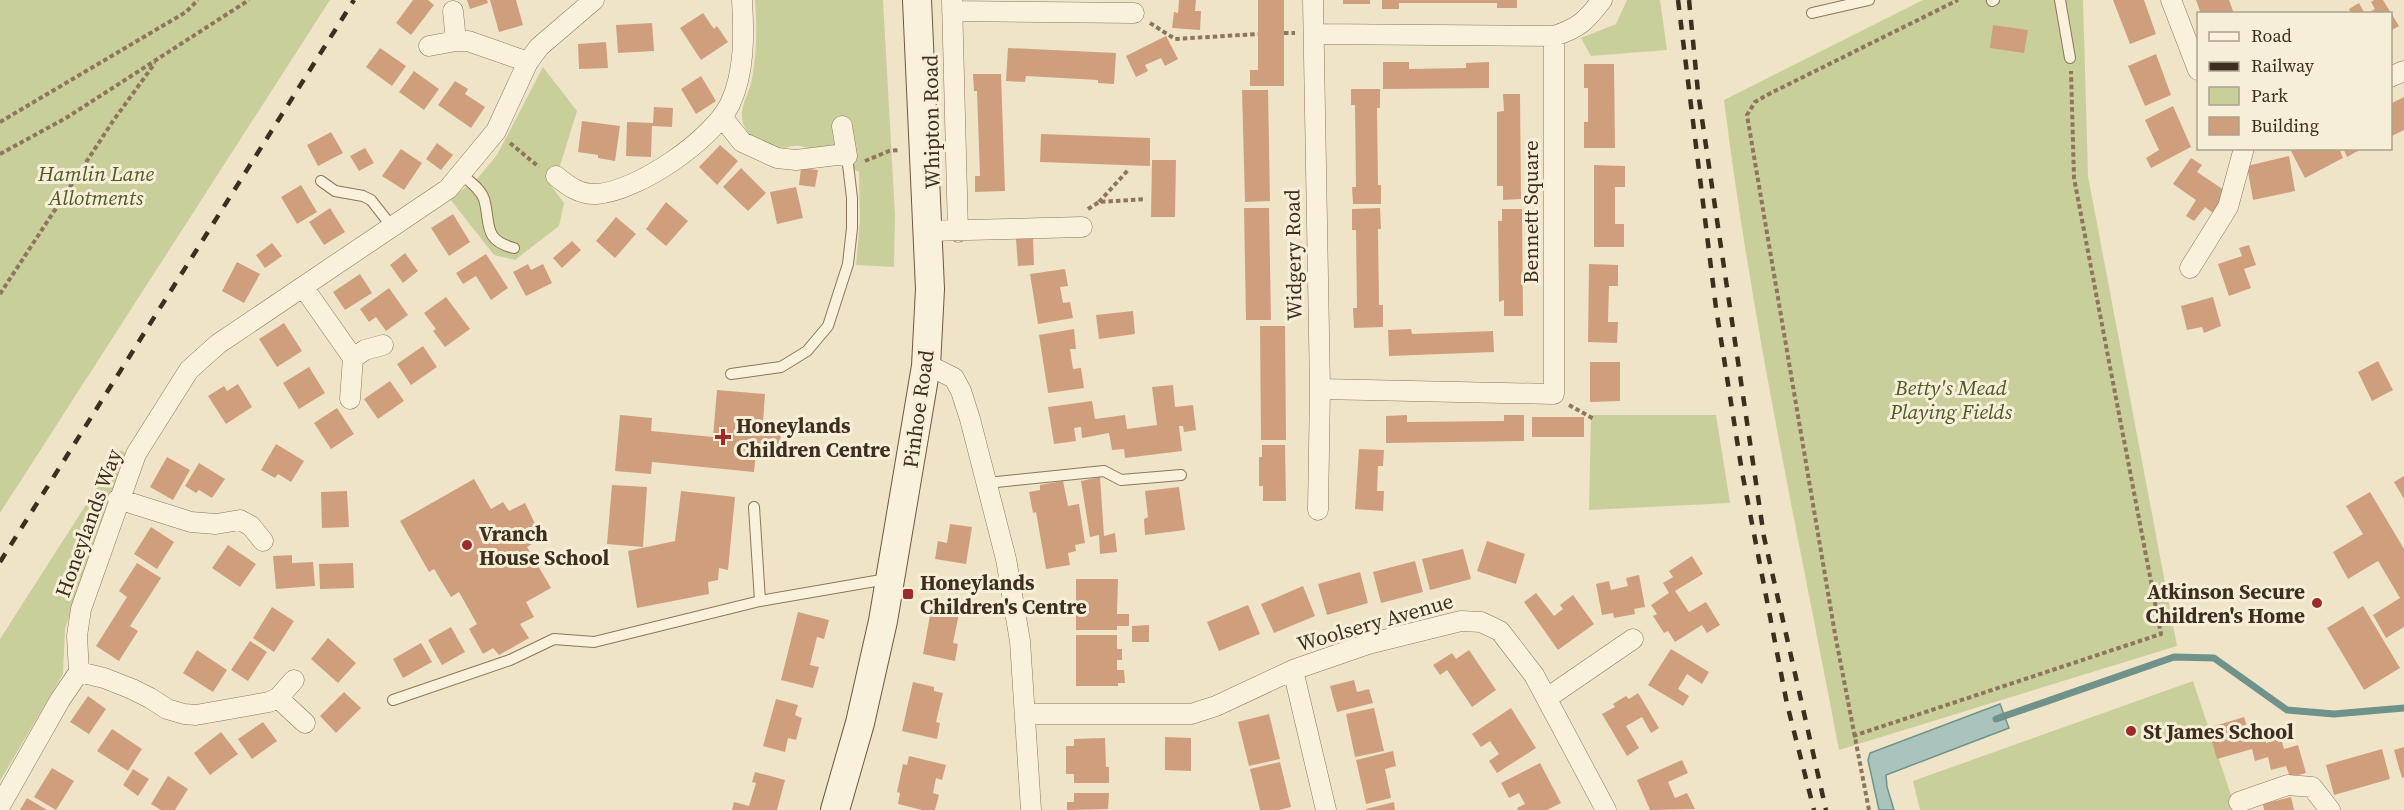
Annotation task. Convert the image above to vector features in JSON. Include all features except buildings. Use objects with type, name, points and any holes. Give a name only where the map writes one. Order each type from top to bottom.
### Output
[{"type":"main road","name":"Pinhoe Road","points":[[835,810],[860,723],[892,578],[926,366],[930,289],[917,0]]},
{"type":"street","name":"Honeylands Way","points":[[79,672],[77,636],[81,609],[118,499],[136,454],[189,370],[218,344],[448,189],[496,131],[528,62],[550,35],[594,0]]},
{"type":"street","points":[[556,176],[575,190],[596,194],[628,186],[649,177],[704,136],[722,117],[730,102],[742,56],[742,0]]},
{"type":"street","name":"Widgery Road","points":[[1313,0],[1320,389],[1318,510]]},
{"type":"street","points":[[1314,34],[1554,36],[1574,29],[1587,20],[1602,0]]},
{"type":"street","points":[[2171,0],[2197,65]]},
{"type":"street","name":"Whipton Road","points":[[958,232],[952,5],[1134,13]]},
{"type":"street","points":[[453,11],[456,41]]},
{"type":"street","name":"Bennett Square","points":[[1554,36],[1554,394]]},
{"type":"street","points":[[429,46],[456,41],[484,45],[528,62]]},
{"type":"street","points":[[722,117],[742,142],[777,158],[796,160],[847,156],[842,126]]},
{"type":"street","points":[[2190,268],[2228,207],[2243,150]]},
{"type":"street","points":[[928,231],[1082,227]]},
{"type":"street","points":[[304,288],[353,358],[350,399]]},
{"type":"street","points":[[353,358],[365,350],[383,345]]},
{"type":"street","points":[[926,366],[954,378],[961,391],[987,483],[1014,595],[1026,714],[1031,810]]},
{"type":"street","points":[[1320,389],[1554,394]]},
{"type":"street","points":[[118,499],[191,522],[216,524],[244,511],[251,526],[263,542]]},
{"type":"street","name":"Woolsery Avenue","points":[[1026,714],[1191,714],[1216,706],[1293,670],[1368,644],[1472,620],[1491,626],[1505,636],[1534,675],[1606,810]]},
{"type":"street","points":[[1547,698],[1634,639]]},
{"type":"street","points":[[1293,670],[1326,810]]},
{"type":"street","points":[[0,806],[60,700],[79,672],[104,678],[132,689],[167,709],[196,715],[261,705],[278,698],[294,680]]},
{"type":"street","points":[[278,698],[305,723]]},
{"type":"street","points":[[2239,802],[2288,785],[2304,786],[2312,787],[2330,810]]},
{"type":"lane","points":[[1812,13],[1869,0]]},
{"type":"lane","points":[[2060,0],[2070,58]]},
{"type":"lane","points":[[731,374],[781,367],[807,351],[828,326],[848,264],[852,228],[852,198],[847,156]]},
{"type":"lane","points":[[461,174],[484,199],[491,236],[502,245],[514,248]]},
{"type":"lane","points":[[321,181],[334,190],[363,196],[371,201],[393,228]]},
{"type":"lane","points":[[987,483],[1104,471],[1121,480],[1181,475]]},
{"type":"lane","points":[[754,507],[760,601]]},
{"type":"lane","points":[[393,700],[510,660],[554,639],[594,642],[760,601],[892,578]]},
{"type":"path","points":[[0,122],[186,12],[198,0]]},
{"type":"path","points":[[0,154],[66,117],[249,0]]},
{"type":"path","points":[[1869,810],[1853,736],[1747,115],[1755,102],[1767,95],[1958,0]]},
{"type":"path","points":[[1134,13],[1175,39],[1258,34]]},
{"type":"path","points":[[1853,736],[2161,634],[2074,178],[2070,58]]},
{"type":"path","points":[[0,294],[113,121],[157,60]]},
{"type":"path","points":[[496,131],[537,165],[556,176]]},
{"type":"path","points":[[847,156],[866,162],[889,151],[924,149]]},
{"type":"path","points":[[1082,227],[1088,208],[1099,202],[1129,169]]},
{"type":"path","points":[[1099,202],[1146,199]]},
{"type":"path","points":[[1554,394],[1594,419]]},
{"type":"green space","name":"Hamlin Lane Allotments","points":[[0,0],[330,0],[0,513]]},
{"type":"green space","points":[[755,0],[883,0],[895,215],[894,267],[856,265],[860,220],[859,172],[808,148],[769,147],[753,138],[747,131],[743,123],[742,112],[754,68]]},
{"type":"green space","points":[[1627,0],[1660,0],[1667,50],[1591,56],[1581,38],[1616,24]]},
{"type":"green space","name":"Betty's Mead Playing Fields","points":[[1923,0],[2083,0],[2088,176],[2177,646],[1839,750],[1761,345],[1724,100]]},
{"type":"green space","points":[[543,67],[577,111],[559,169],[549,183],[564,203],[559,226],[515,260],[494,255],[450,199],[477,179],[497,155]]},
{"type":"green space","points":[[1591,415],[1716,415],[1730,503],[1589,510]]},
{"type":"green space","points":[[121,450],[128,455],[98,530],[65,629],[63,674],[0,781],[0,639]]},
{"type":"green space","name":"St James School","points":[[2193,681],[2236,810],[1920,810],[1913,781]]},
{"type":"water","points":[[2000,704],[2009,728],[1886,775],[1894,810],[1879,810],[1868,760],[1870,753]]},
{"type":"waterway","points":[[1996,719],[2174,657],[2214,658],[2287,710],[2334,714],[2404,708]]},
{"type":"railway","points":[[0,562],[354,0]]},
{"type":"railway","points":[[1678,0],[1716,308],[1742,472],[1787,704],[1814,810]]},
{"type":"railway","points":[[1689,0],[1698,92],[1764,537],[1826,810]]},
{"type":"place","name":"Honeylands Children Centre","points":[[723,437]]},
{"type":"place","name":"Vranch House School","points":[[467,545]]},
{"type":"place","name":"Honeylands Children's Centre","points":[[908,594]]},
{"type":"place","name":"Atkinson Secure Children's Home","points":[[2317,603]]},
{"type":"place","name":"St James School","points":[[2131,731]]}]
